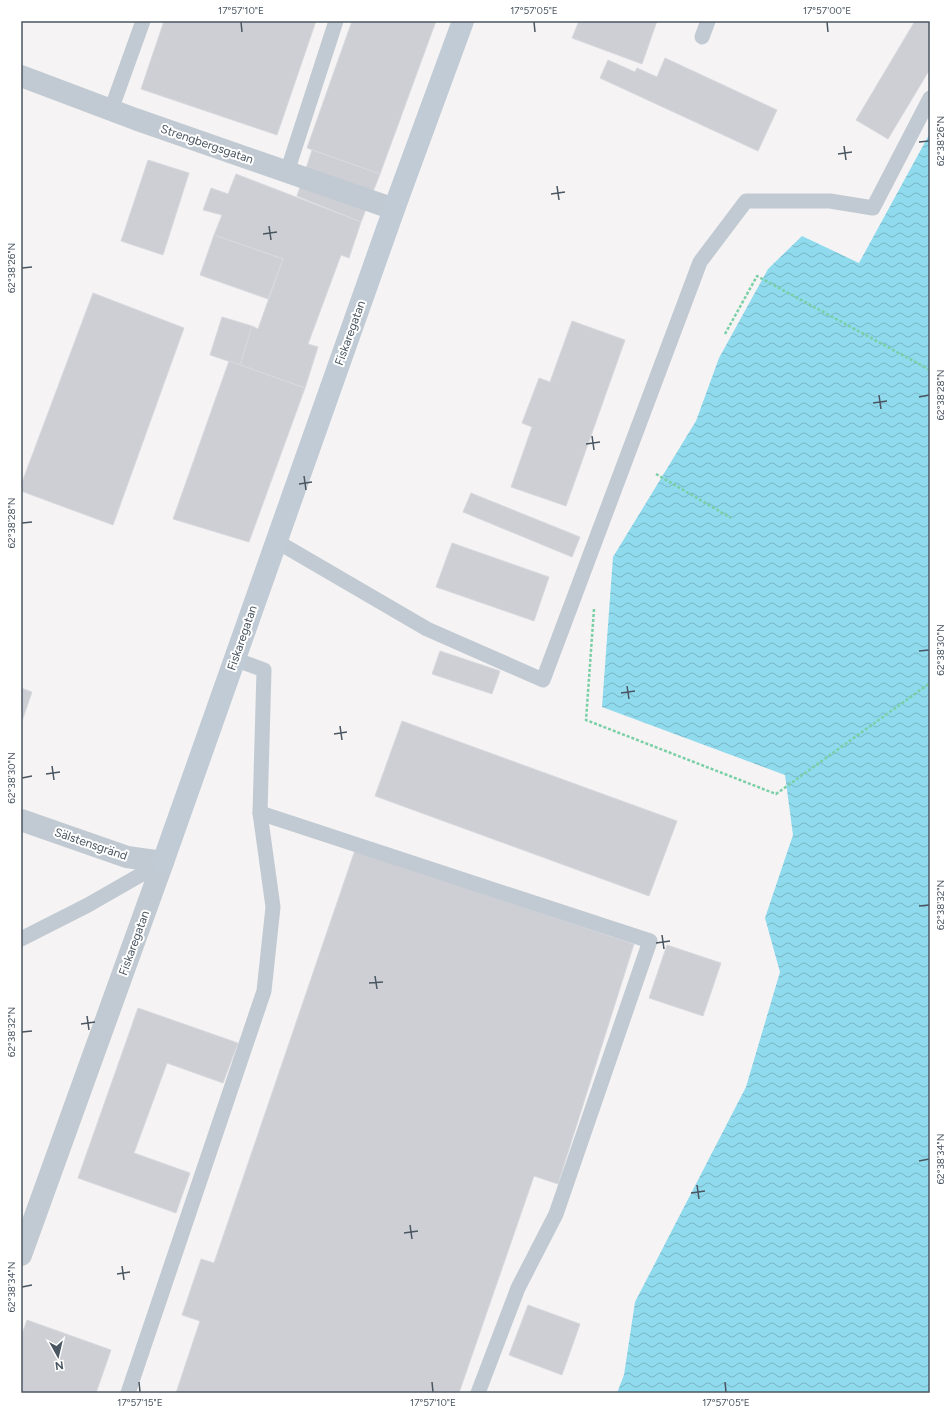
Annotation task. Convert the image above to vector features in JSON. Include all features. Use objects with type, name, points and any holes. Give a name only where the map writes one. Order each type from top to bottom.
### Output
[{"type":"street","name":"Fiskaregatan","points":[[21,1255],[163,862],[394,209],[463,21]]},
{"type":"street","name":"Strengbergsgatan","points":[[21,76],[111,110],[394,209]]},
{"type":"street","name":"Sälstensgränd","points":[[21,820],[127,857],[163,862]]},
{"type":"lane","points":[[111,110],[143,21]]},
{"type":"lane","points":[[287,172],[336,21]]},
{"type":"lane","points":[[702,37],[708,21]]},
{"type":"lane","points":[[276,541],[427,629],[543,680],[700,262],[746,201],[830,201],[873,208],[930,98]]},
{"type":"lane","points":[[128,1393],[264,991],[273,907],[260,813],[264,670],[234,659]]},
{"type":"lane","points":[[260,813],[650,941],[556,1214],[518,1288],[478,1393]]},
{"type":"lane","points":[[21,940],[88,906],[163,862]]},
{"type":"path","points":[[725,334],[757,276],[930,370]]},
{"type":"path","points":[[656,474],[731,518]]},
{"type":"path","points":[[595,604],[586,720],[776,794],[930,683]]},
{"type":"water","points":[[930,133],[930,1393],[617,1393],[624,1375],[635,1302],[746,1087],[780,972],[765,918],[793,835],[785,775],[602,707],[613,557],[696,421],[719,358],[768,269],[802,236],[859,263]]},
{"type":"building","points":[[164,21],[316,21],[277,135],[141,89]]},
{"type":"building","points":[[352,21],[436,21],[380,174],[307,148]]},
{"type":"building","points":[[579,21],[657,21],[642,64],[572,38]]},
{"type":"building","points":[[915,21],[930,21],[930,69],[888,139],[856,120]]},
{"type":"building","points":[[665,58],[777,110],[758,151],[600,78],[608,60],[635,72],[637,68],[657,77]]},
{"type":"building","points":[[312,150],[380,174],[361,222],[297,196]]},
{"type":"building","points":[[148,160],[189,173],[163,255],[121,241]]},
{"type":"building","points":[[236,174],[361,222],[349,258],[341,255],[308,344],[318,347],[305,388],[240,365],[252,326],[258,329],[283,259],[214,235],[222,215],[203,210],[211,188],[228,194]]},
{"type":"building","points":[[214,235],[283,259],[268,299],[200,275]]},
{"type":"building","points":[[93,293],[184,328],[113,525],[21,491],[21,485]]},
{"type":"building","points":[[222,317],[252,326],[240,365],[210,355]]},
{"type":"building","points":[[572,321],[625,340],[566,506],[511,487],[532,427],[522,423],[539,378],[550,382]]},
{"type":"building","points":[[229,361],[305,388],[249,542],[173,519]]},
{"type":"building","points":[[471,493],[580,537],[572,557],[463,512]]},
{"type":"building","points":[[452,543],[549,577],[534,621],[436,587]]},
{"type":"building","points":[[440,651],[500,671],[492,694],[432,674]]},
{"type":"building","points":[[21,688],[32,692],[21,724]]},
{"type":"building","points":[[402,721],[677,821],[649,896],[375,796]]},
{"type":"building","points":[[355,850],[634,944],[558,1184],[534,1176],[459,1393],[176,1393],[200,1321],[182,1315],[201,1259],[214,1263]]},
{"type":"building","points":[[667,945],[721,963],[703,1016],[649,998]]},
{"type":"building","points":[[138,1008],[238,1043],[223,1083],[167,1063],[134,1153],[190,1173],[176,1213],[78,1178]]},
{"type":"building","points":[[528,1305],[580,1324],[562,1375],[509,1355]]},
{"type":"building","points":[[27,1320],[111,1350],[96,1393],[21,1393],[21,1337]]}]
